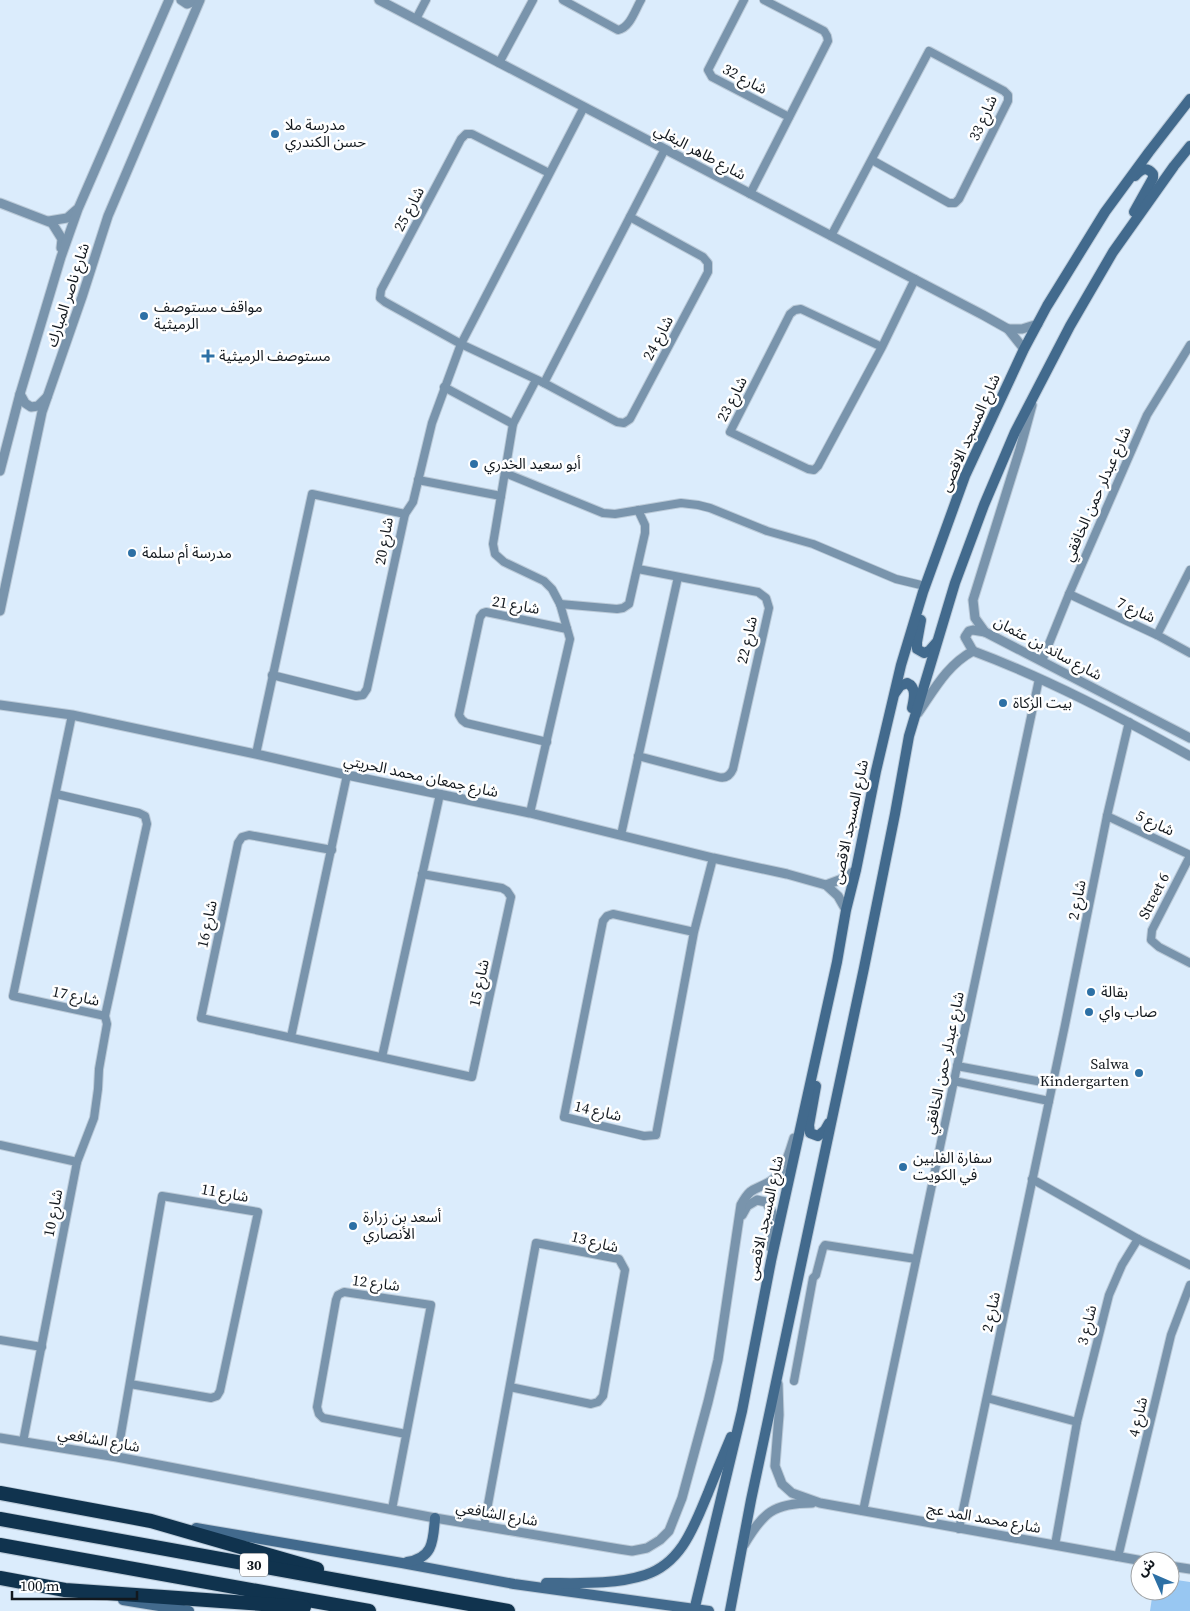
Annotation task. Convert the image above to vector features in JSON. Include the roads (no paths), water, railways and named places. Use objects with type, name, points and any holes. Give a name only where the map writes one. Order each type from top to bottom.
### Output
[{"type":"highway","points":[[0,1493],[151,1521],[279,1556],[370,1585]]},
{"type":"highway","name":"30","points":[[0,1519],[508,1611]]},
{"type":"highway","name":"30","points":[[0,1545],[369,1611]]},
{"type":"highway","points":[[0,1578],[65,1590],[242,1604],[365,1610]]},
{"type":"main road","name":"شارع المسجد الاقصى","points":[[697,1610],[742,1410],[771,1261],[894,694],[924,589],[965,476],[1024,349],[1100,220],[1190,99]]},
{"type":"main road","points":[[1112,252],[1174,166],[1190,148]]},
{"type":"main road","points":[[909,736],[955,583],[984,505],[1015,432],[1070,326],[1153,178],[1153,174],[1150,170],[1140,170],[1119,192]]},
{"type":"main road","points":[[924,589],[917,649],[924,653],[929,651],[939,638]]},
{"type":"main road","points":[[730,1611],[751,1500],[868,949],[909,736],[914,689],[910,684],[904,684],[894,694]]},
{"type":"main road","points":[[822,1028],[823,1053],[809,1125],[810,1132],[818,1136],[825,1130],[832,1116]]},
{"type":"main road","points":[[514,1584],[621,1580],[646,1575],[666,1564],[691,1533],[742,1410]]},
{"type":"main road","points":[[402,1563],[413,1561],[429,1551],[432,1544],[435,1518]]},
{"type":"main road","points":[[151,1521],[402,1563],[514,1584],[709,1611]]},
{"type":"main road","points":[[65,1590],[189,1611]]},
{"type":"main road","points":[[626,1600],[646,1611]]},
{"type":"street","name":"شارع ناصر المبارك","points":[[0,470],[20,394],[61,257],[78,209],[169,0]]},
{"type":"street","points":[[182,0],[187,4],[198,0]]},
{"type":"street","name":"شارع ناصر المبارك","points":[[0,611],[42,412],[50,395],[108,216],[198,0]]},
{"type":"street","name":"شارع طاهر البغلي","points":[[379,0],[1008,329],[1024,349]]},
{"type":"street","points":[[416,19],[426,0]]},
{"type":"street","points":[[499,63],[533,0]]},
{"type":"street","points":[[563,0],[618,30],[626,26],[641,0]]},
{"type":"street","name":"شارع 32","points":[[744,0],[708,70],[709,74],[789,118]]},
{"type":"street","points":[[750,194],[828,41],[824,31],[764,0]]},
{"type":"street","name":"شارع 33","points":[[831,236],[929,52],[1004,91],[1008,95],[1008,100],[980,158],[959,199],[955,203],[949,203],[872,160]]},
{"type":"street","points":[[406,514],[413,502],[432,423],[461,344],[584,107]]},
{"type":"street","name":"شارع 25","points":[[502,364],[461,344],[385,302],[380,298],[381,290],[461,139],[466,134],[472,134],[549,173]]},
{"type":"street","points":[[544,383],[665,149]]},
{"type":"street","points":[[0,203],[49,221],[59,231],[62,239],[61,257]]},
{"type":"street","points":[[49,221],[67,218],[78,209]]},
{"type":"street","name":"شارع 24","points":[[502,364],[544,383],[617,422],[624,423],[630,419],[708,272],[708,263],[703,257],[630,216]]},
{"type":"street","name":"شارع 23","points":[[882,347],[801,309],[795,310],[790,314],[730,432],[808,469],[814,470],[818,466],[882,347],[915,279]]},
{"type":"street","points":[[1008,329],[1022,329],[1038,324]]},
{"type":"street","name":"شارع عبدلر حمن الخافقي","points":[[1042,661],[1147,415],[1190,345]]},
{"type":"street","points":[[530,813],[570,639],[560,604],[552,589],[544,581],[504,562],[495,554],[493,544],[514,424],[536,380]]},
{"type":"street","points":[[444,387],[514,424]]},
{"type":"street","name":"شارع ساند بن عثمان","points":[[1036,390],[1020,449],[973,600],[975,618],[986,632],[1190,738]]},
{"type":"street","points":[[20,394],[25,403],[32,407],[38,406],[50,395]]},
{"type":"street","points":[[505,473],[603,513],[615,514],[681,503],[710,508],[767,531],[813,544],[924,589]]},
{"type":"street","points":[[418,480],[501,496]]},
{"type":"street","name":"شارع 20","points":[[256,754],[272,675],[312,494],[406,514],[367,689],[362,695],[356,696],[272,675]]},
{"type":"street","points":[[560,604],[616,609],[623,608],[630,600],[645,530],[638,510]]},
{"type":"street","points":[[621,835],[678,577],[638,569]]},
{"type":"street","points":[[1157,635],[1190,570]]},
{"type":"street","name":"شارع 22","points":[[638,756],[722,778],[728,776],[733,769],[769,608],[768,601],[758,592],[678,577]]},
{"type":"street","name":"شارع 7","points":[[1069,594],[1157,635],[1190,653]]},
{"type":"street","name":"شارع 21","points":[[547,742],[466,723],[459,715],[480,617],[483,613],[486,612],[567,629]]},
{"type":"street","points":[[914,719],[949,668],[973,651],[966,641],[965,637],[967,634],[973,630],[986,632]]},
{"type":"street","name":"شارع ساند بن عثمان","points":[[973,651],[1010,665],[1129,722],[1190,756]]},
{"type":"street","name":"شارع عبدلر حمن الخافقي","points":[[864,1511],[1039,679]]},
{"type":"street","name":"شارع جمعان محمد الحريتي","points":[[0,698],[4,705],[72,715],[530,813],[826,885]]},
{"type":"street","name":"شارع 17","points":[[56,794],[139,813],[145,816],[147,824],[105,1016],[13,996],[72,715]]},
{"type":"street","name":"شارع 2","points":[[959,1529],[1053,1084],[1107,816],[1129,722]]},
{"type":"street","points":[[291,1037],[347,775]]},
{"type":"street","points":[[382,1057],[440,794]]},
{"type":"street","name":"شارع 5","points":[[1107,816],[1190,856]]},
{"type":"street","name":"شارع 16","points":[[330,1046],[201,1018],[238,843],[242,837],[249,835],[332,850]]},
{"type":"street","name":"Street 6","points":[[1190,856],[1152,930],[1151,940],[1159,947],[1190,962]]},
{"type":"street","name":"شارع 14","points":[[694,932],[613,914],[607,916],[603,921],[564,1117],[644,1136],[656,1135],[694,932],[713,858]]},
{"type":"street","points":[[826,885],[842,880],[856,870]]},
{"type":"street","name":"شارع 15","points":[[330,1046],[472,1077],[511,897],[502,888],[422,874]]},
{"type":"street","points":[[826,885],[838,896],[846,910]]},
{"type":"street","name":"شارع 10","points":[[23,1442],[77,1162],[94,1118],[99,1069],[107,1024],[105,1016]]},
{"type":"street","points":[[957,1066],[1053,1084]]},
{"type":"street","points":[[954,1081],[1049,1101]]},
{"type":"street","name":"شارع الشافعي","points":[[0,1438],[117,1457],[435,1518],[632,1551],[647,1548],[660,1540],[670,1530],[682,1498],[716,1368],[741,1205],[754,1188],[770,1181],[779,1173],[786,1162],[807,1098]]},
{"type":"street","points":[[0,1145],[77,1162]]},
{"type":"street","points":[[1032,1179],[1138,1239],[1190,1265]]},
{"type":"street","name":"شارع 11","points":[[117,1457],[162,1196],[258,1212],[220,1392],[217,1396],[211,1398],[130,1384]]},
{"type":"street","name":"شارع الشافعي","points":[[740,1220],[746,1206],[757,1200],[766,1202],[772,1212],[771,1261]]},
{"type":"street","name":"شارع 3","points":[[1054,1545],[1077,1422],[1109,1295],[1122,1265],[1138,1239]]},
{"type":"street","name":"شارع 13","points":[[484,1526],[536,1243],[619,1259],[625,1270],[603,1396],[598,1402],[592,1404],[510,1387]]},
{"type":"street","points":[[794,1381],[813,1278],[825,1245],[916,1259]]},
{"type":"street","points":[[798,1280],[813,1278]]},
{"type":"street","name":"شارع 4","points":[[1118,1556],[1170,1335],[1190,1285]]},
{"type":"street","name":"شارع 12","points":[[392,1509],[431,1305],[344,1292],[338,1295],[336,1300],[317,1407],[319,1414],[323,1418],[406,1434]]},
{"type":"street","points":[[0,1340],[42,1347]]},
{"type":"street","name":"شارع محمد المد عج","points":[[778,1378],[775,1466],[782,1484],[792,1493],[820,1503],[1130,1558]]},
{"type":"street","points":[[987,1398],[1077,1422]]},
{"type":"street","name":"شارع محمد المد عج","points":[[743,1547],[760,1520],[772,1511],[793,1503],[820,1503]]},
{"type":"place","name":"مدرسة ملا حسن الكندري","points":[[275,134]]},
{"type":"place","name":"مواقف مستوصف الرميثية","points":[[144,316]]},
{"type":"place","name":"مستوصف الرميثية","points":[[208,356]]},
{"type":"place","name":"أبو سعيد الخدري","points":[[474,464]]},
{"type":"place","name":"مدرسة أم سلمة","points":[[132,553]]},
{"type":"place","name":"بيت الزكاة","points":[[1003,703]]},
{"type":"place","name":"بقالة","points":[[1091,992]]},
{"type":"place","name":"صاب واي","points":[[1089,1012]]},
{"type":"place","name":"Salwa Kindergarten","points":[[1139,1073]]},
{"type":"place","name":"سفارة الفلبين في الكويت","points":[[903,1167]]},
{"type":"place","name":"أسعد بن زرارة الأنصاري","points":[[353,1226]]}]
